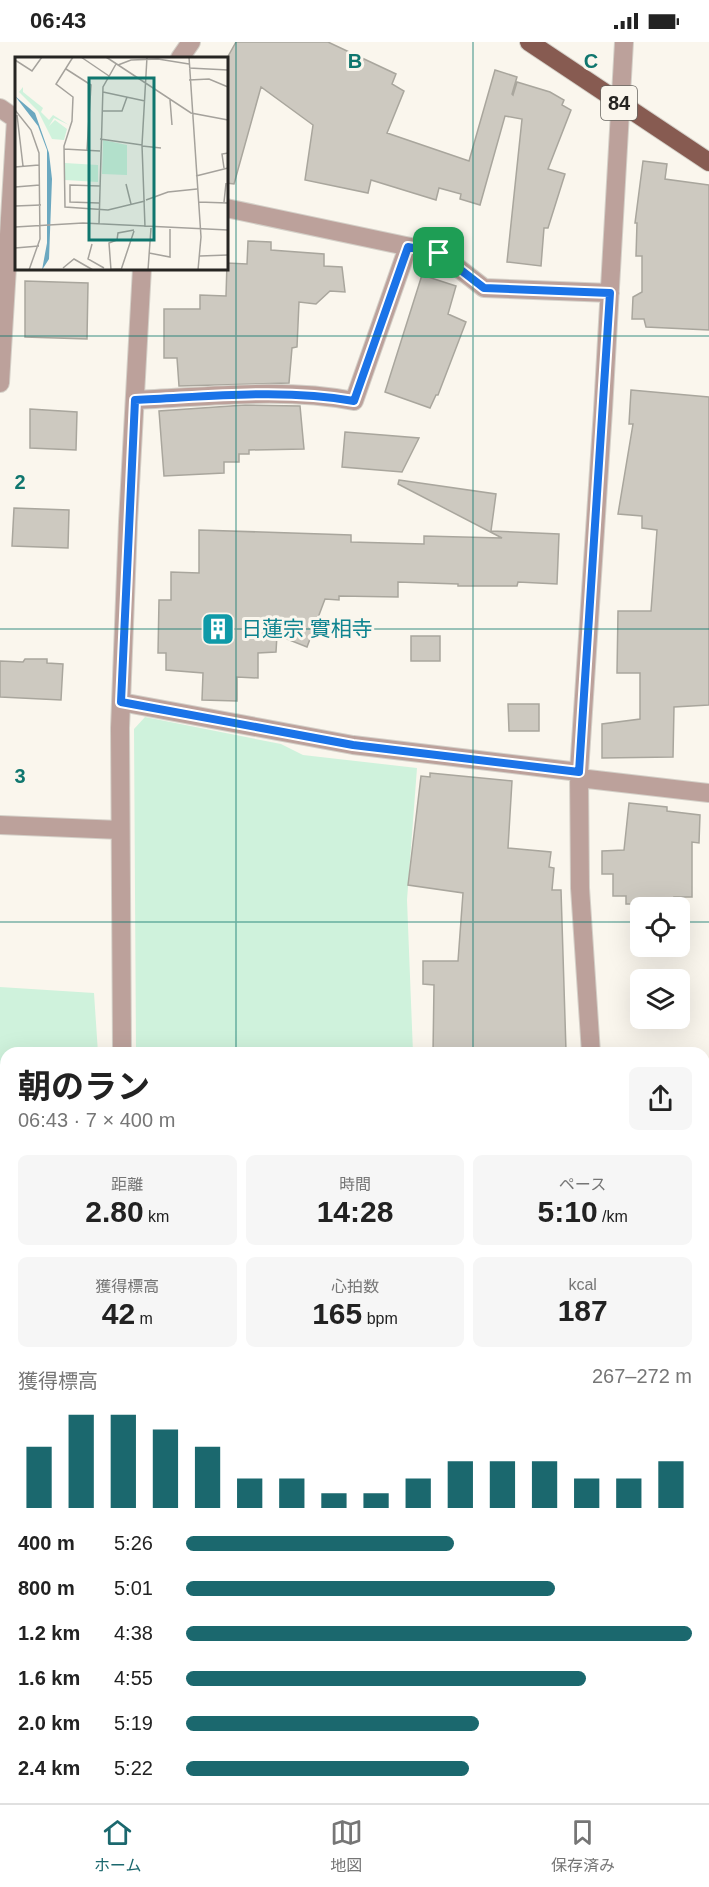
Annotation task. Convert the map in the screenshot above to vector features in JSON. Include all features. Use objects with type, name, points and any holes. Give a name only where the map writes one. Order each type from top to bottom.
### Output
[{"type":"main road","name":"84","points":[[529,42],[709,162]]},
{"type":"street","points":[[181,57],[191,42]]},
{"type":"street","points":[[591,1047],[580,888],[579,775],[624,42]]},
{"type":"street","points":[[0,108],[15,118]]},
{"type":"street","points":[[0,383],[15,136]]},
{"type":"street","points":[[228,208],[439,253],[484,288],[610,293]]},
{"type":"street","points":[[135,400],[296,394],[354,401],[408,247]]},
{"type":"street","points":[[122,1047],[121,702],[142,270]]},
{"type":"street","points":[[121,702],[353,745],[709,793]]},
{"type":"street","points":[[0,825],[120,830]]},
{"type":"green space","points":[[145,717],[281,744],[303,755],[417,768],[407,900],[413,1047],[136,1047],[134,729]]},
{"type":"green space","points":[[0,987],[94,993],[98,1047],[0,1047]]},
{"type":"building","points":[[236,42],[328,42],[396,74],[392,84],[404,91],[387,133],[469,161],[495,70],[517,77],[513,95],[517,82],[550,92],[564,100],[562,105],[571,110],[548,169],[565,174],[548,228],[544,228],[541,266],[507,262],[522,119],[505,116],[480,205],[460,199],[461,194],[439,188],[436,200],[371,180],[368,193],[305,180],[313,125],[261,87],[234,184],[228,183],[228,57]]},
{"type":"building","points":[[643,161],[667,164],[665,179],[709,185],[709,330],[646,327],[644,319],[632,319],[633,297],[642,292],[642,256],[636,256],[637,223],[635,223]]},
{"type":"building","points":[[248,241],[271,242],[271,250],[324,254],[324,266],[342,267],[345,292],[330,291],[316,304],[299,302],[297,347],[292,348],[289,383],[179,386],[177,358],[164,358],[164,309],[200,309],[200,295],[226,296],[228,263],[247,264]]},
{"type":"building","points":[[422,275],[456,286],[448,314],[466,322],[438,395],[430,408],[385,392]]},
{"type":"building","points":[[25,281],[88,283],[87,339],[25,337]]},
{"type":"building","points":[[631,390],[709,397],[709,705],[674,707],[673,757],[602,758],[602,724],[640,719],[640,673],[617,673],[618,611],[651,611],[657,530],[642,528],[642,516],[618,514],[633,424],[629,424]]},
{"type":"building","points":[[245,405],[300,406],[304,449],[249,450],[249,454],[239,454],[239,462],[224,462],[224,473],[164,476],[159,411]]},
{"type":"building","points":[[30,409],[77,412],[76,450],[30,448]]},
{"type":"building","points":[[345,432],[419,438],[402,472],[342,467]]},
{"type":"building","name":"日蓮宗 實相寺","points":[[399,480],[496,494],[491,531],[559,534],[557,584],[518,582],[517,586],[458,586],[458,584],[398,582],[398,597],[339,596],[339,600],[325,599],[307,647],[277,635],[276,652],[258,653],[258,678],[237,677],[237,701],[202,700],[203,673],[166,670],[166,653],[158,653],[159,600],[171,600],[171,572],[199,573],[199,530],[351,535],[351,542],[424,544],[424,536],[502,538],[398,484]]},
{"type":"building","points":[[14,508],[69,510],[68,548],[12,546]]},
{"type":"building","points":[[411,636],[440,636],[440,661],[411,661]]},
{"type":"building","points":[[25,659],[47,659],[47,663],[63,664],[61,700],[0,697],[0,661],[23,662]]},
{"type":"building","points":[[508,704],[539,704],[539,731],[509,731]]},
{"type":"building","points":[[430,773],[512,781],[508,848],[551,852],[549,867],[554,868],[552,890],[561,890],[566,1047],[433,1047],[434,985],[423,984],[423,961],[458,961],[463,893],[408,885],[421,776],[430,777]]},
{"type":"building","points":[[629,803],[667,807],[667,811],[700,815],[699,843],[692,842],[692,897],[630,897],[630,904],[626,904],[626,896],[613,896],[613,874],[602,874],[602,851],[624,850]]},
{"type":"place","name":"日蓮宗 實相寺","points":[[218,629]]},
{"type":"route","points":[[408,247],[439,253],[484,288],[610,293],[579,772],[353,745],[121,702],[135,400],[296,394],[354,401],[408,247]]}]
